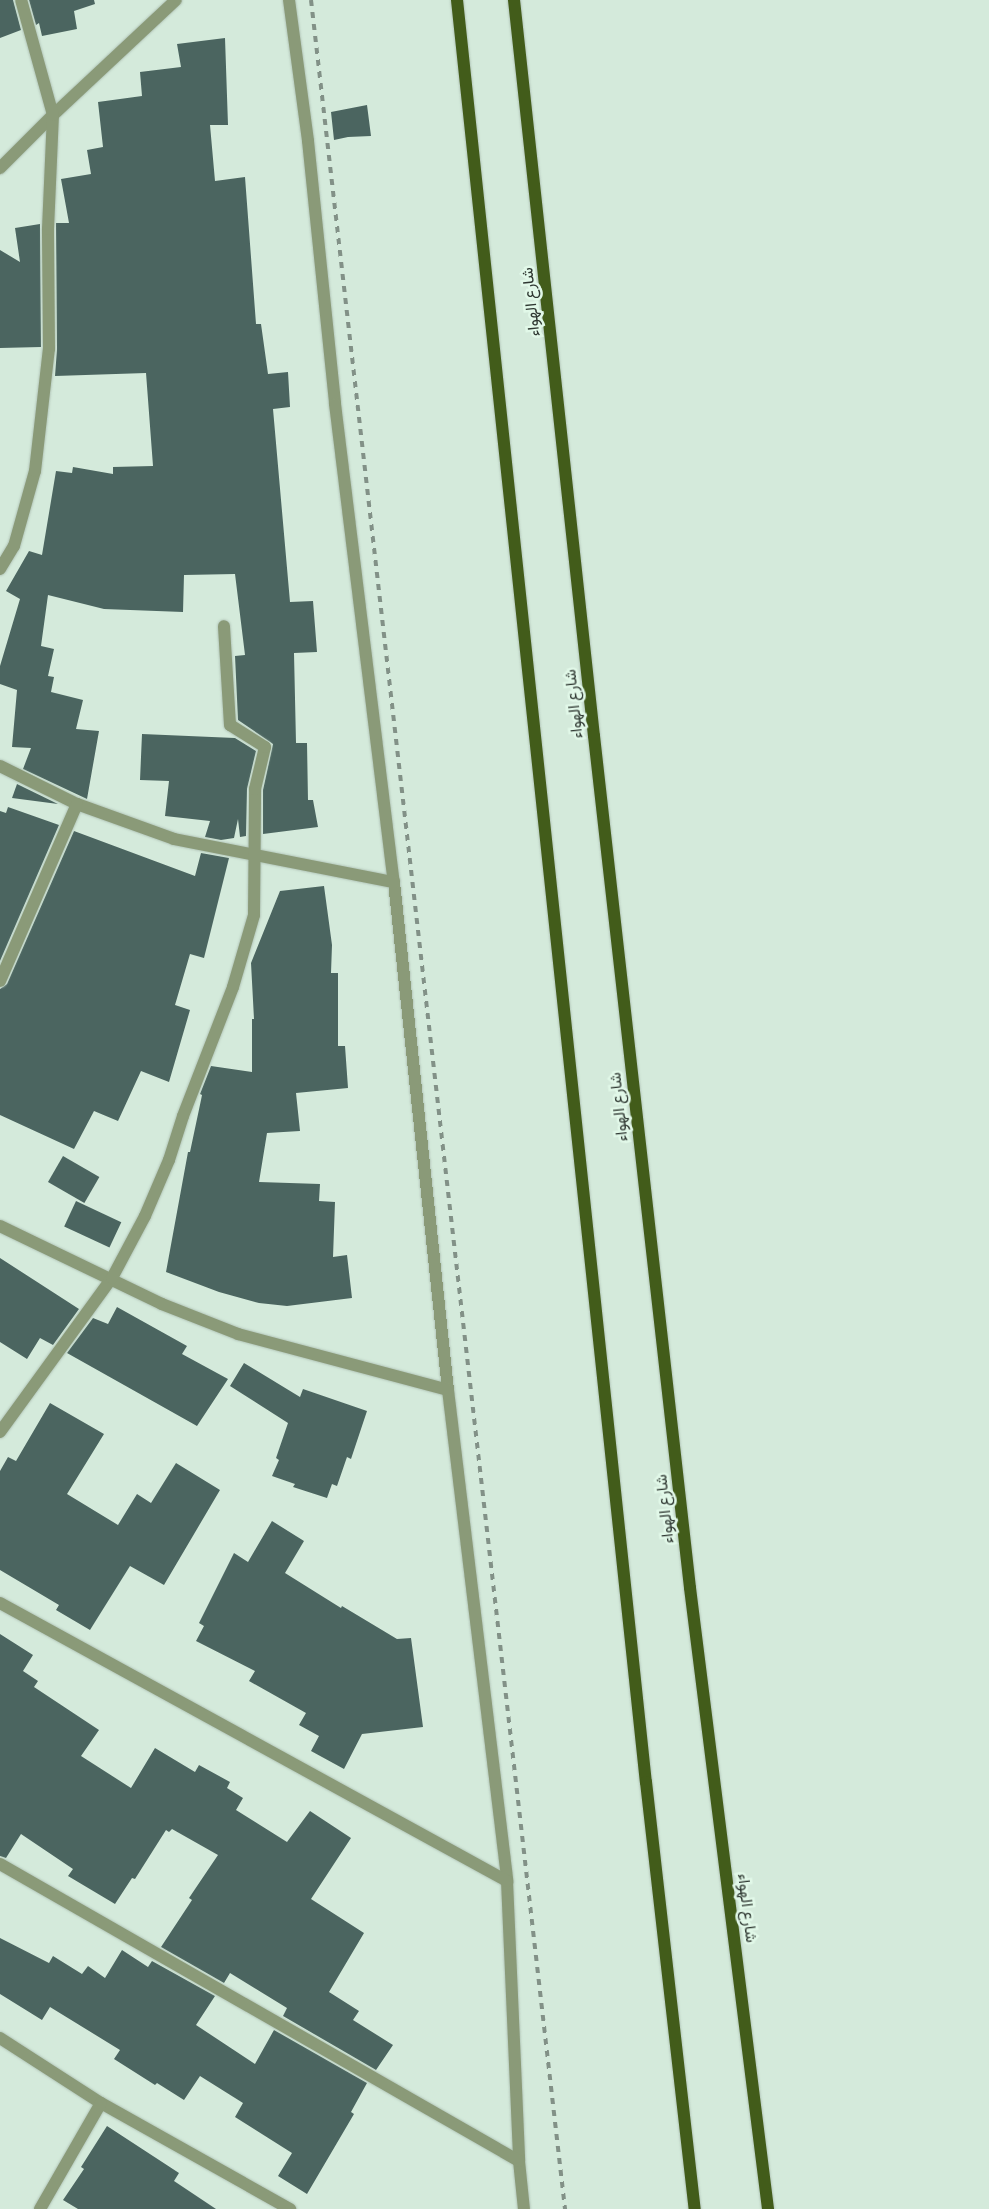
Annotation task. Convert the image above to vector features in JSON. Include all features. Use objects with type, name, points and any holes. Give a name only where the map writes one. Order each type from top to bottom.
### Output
[{"type":"main road","points":[[457,0],[645,1772],[695,2209]]},
{"type":"main road","name":"شارع الهواء","points":[[514,0],[690,1588],[768,2209]]},
{"type":"street","points":[[0,569],[14,546],[35,471],[50,349],[48,230],[53,115],[21,0]]},
{"type":"street","points":[[0,168],[53,115],[176,0]]},
{"type":"street","points":[[289,0],[308,141],[335,404],[394,882],[448,1390],[507,1881],[519,2161],[524,2209]]},
{"type":"street","points":[[0,1432],[112,1278],[145,1216],[169,1160],[183,1116],[233,987],[254,915],[255,789],[265,747],[230,725],[224,626]]},
{"type":"street","points":[[0,766],[77,804],[174,839],[394,882]]},
{"type":"street","points":[[0,981],[77,804]]},
{"type":"street","points":[[0,1226],[30,1242],[112,1278],[162,1304],[238,1334],[448,1390]]},
{"type":"street","points":[[0,1603],[507,1881]]},
{"type":"street","points":[[0,1864],[519,2161]]},
{"type":"street","points":[[0,2038],[101,2104],[290,2209]]},
{"type":"street","points":[[40,2209],[101,2104]]},
{"type":"building","points":[[0,0],[13,0],[21,30],[0,38]]},
{"type":"building","points":[[29,0],[94,0],[95,4],[74,11],[77,29],[42,36],[39,23],[36,25]]},
{"type":"building","points":[[225,38],[228,125],[210,125],[215,181],[245,177],[256,324],[261,324],[268,374],[288,372],[290,407],[273,409],[290,602],[313,601],[317,652],[294,653],[296,743],[307,743],[308,800],[313,800],[318,827],[263,834],[263,790],[273,744],[238,720],[235,656],[245,655],[235,574],[184,575],[183,612],[104,609],[48,595],[41,646],[54,649],[48,676],[54,677],[51,692],[83,700],[76,729],[99,731],[87,799],[23,769],[31,748],[12,747],[17,690],[0,684],[0,666],[20,599],[6,591],[29,551],[42,555],[56,471],[72,473],[73,467],[113,474],[113,467],[153,466],[146,373],[55,376],[57,349],[56,223],[69,223],[61,179],[91,174],[87,150],[103,147],[98,102],[142,96],[140,72],[181,67],[177,44]]},
{"type":"building","points":[[367,105],[371,136],[334,140],[331,112]]},
{"type":"building","points":[[40,224],[41,347],[0,348],[0,250],[20,262],[15,228]]},
{"type":"building","points":[[142,734],[235,738],[256,751],[247,789],[246,836],[240,837],[238,819],[234,838],[221,840],[205,837],[210,821],[165,816],[169,781],[140,780]]},
{"type":"building","points":[[17,784],[58,804],[12,798]]},
{"type":"building","points":[[8,807],[59,825],[0,961],[0,811],[6,813]]},
{"type":"building","points":[[74,831],[195,876],[201,853],[229,858],[204,958],[190,954],[175,1005],[190,1010],[169,1082],[141,1071],[118,1121],[94,1111],[74,1149],[0,1115],[0,989],[7,984]]},
{"type":"building","points":[[324,886],[332,945],[331,973],[338,973],[338,1046],[345,1046],[348,1088],[296,1093],[300,1131],[267,1133],[259,1182],[320,1184],[319,1201],[335,1202],[333,1257],[347,1255],[352,1298],[287,1306],[259,1303],[219,1292],[166,1272],[188,1152],[190,1152],[202,1095],[200,1094],[211,1066],[252,1072],[252,1019],[254,1019],[251,963],[280,891]]},
{"type":"building","points":[[63,1156],[99,1177],[84,1203],[48,1182]]},
{"type":"building","points":[[76,1201],[121,1222],[109,1248],[64,1226]]},
{"type":"building","points":[[0,1258],[79,1309],[53,1345],[40,1338],[27,1359],[0,1342]]},
{"type":"building","points":[[117,1307],[187,1346],[182,1354],[228,1379],[197,1426],[67,1353],[93,1318],[108,1324]]},
{"type":"building","points":[[244,1363],[300,1397],[303,1389],[367,1411],[351,1459],[347,1457],[337,1486],[332,1484],[327,1498],[293,1487],[295,1484],[272,1476],[279,1460],[276,1458],[288,1423],[230,1386]]},
{"type":"building","points":[[50,1403],[104,1434],[67,1494],[118,1525],[137,1494],[151,1503],[176,1463],[220,1490],[164,1585],[130,1566],[90,1630],[56,1610],[59,1605],[0,1570],[0,1471],[8,1457],[16,1461]]},
{"type":"building","points":[[272,1521],[304,1541],[285,1573],[341,1608],[342,1606],[397,1639],[411,1638],[423,1727],[362,1734],[344,1769],[311,1751],[319,1736],[299,1725],[306,1713],[249,1681],[255,1671],[196,1641],[204,1626],[199,1623],[234,1553],[248,1562]]},
{"type":"building","points":[[0,1634],[33,1655],[23,1671],[38,1681],[34,1687],[99,1730],[81,1756],[131,1788],[155,1748],[195,1772],[199,1765],[230,1782],[227,1788],[243,1798],[236,1810],[287,1842],[310,1811],[351,1838],[311,1899],[364,1933],[329,1992],[359,2011],[353,2020],[393,2045],[376,2070],[283,2016],[287,2008],[230,1973],[224,1983],[161,1947],[192,1900],[189,1898],[218,1855],[172,1829],[169,1832],[166,1830],[135,1879],[132,1878],[115,1904],[68,1876],[73,1869],[21,1834],[6,1858],[0,1856]]},
{"type":"building","points":[[0,1938],[49,1963],[53,1956],[82,1974],[88,1966],[105,1978],[122,1950],[148,1967],[152,1961],[215,1996],[196,2025],[255,2064],[274,2030],[367,2083],[351,2112],[354,2114],[307,2194],[278,2176],[292,2153],[235,2117],[243,2103],[200,2076],[184,2100],[157,2083],[155,2085],[114,2059],[120,2050],[50,2007],[42,2020],[0,1994]]},
{"type":"building","points":[[107,2126],[179,2173],[174,2181],[216,2209],[78,2209],[63,2200],[84,2169],[81,2167]]},
{"type":"railway","points":[[311,0],[565,2209]]}]
